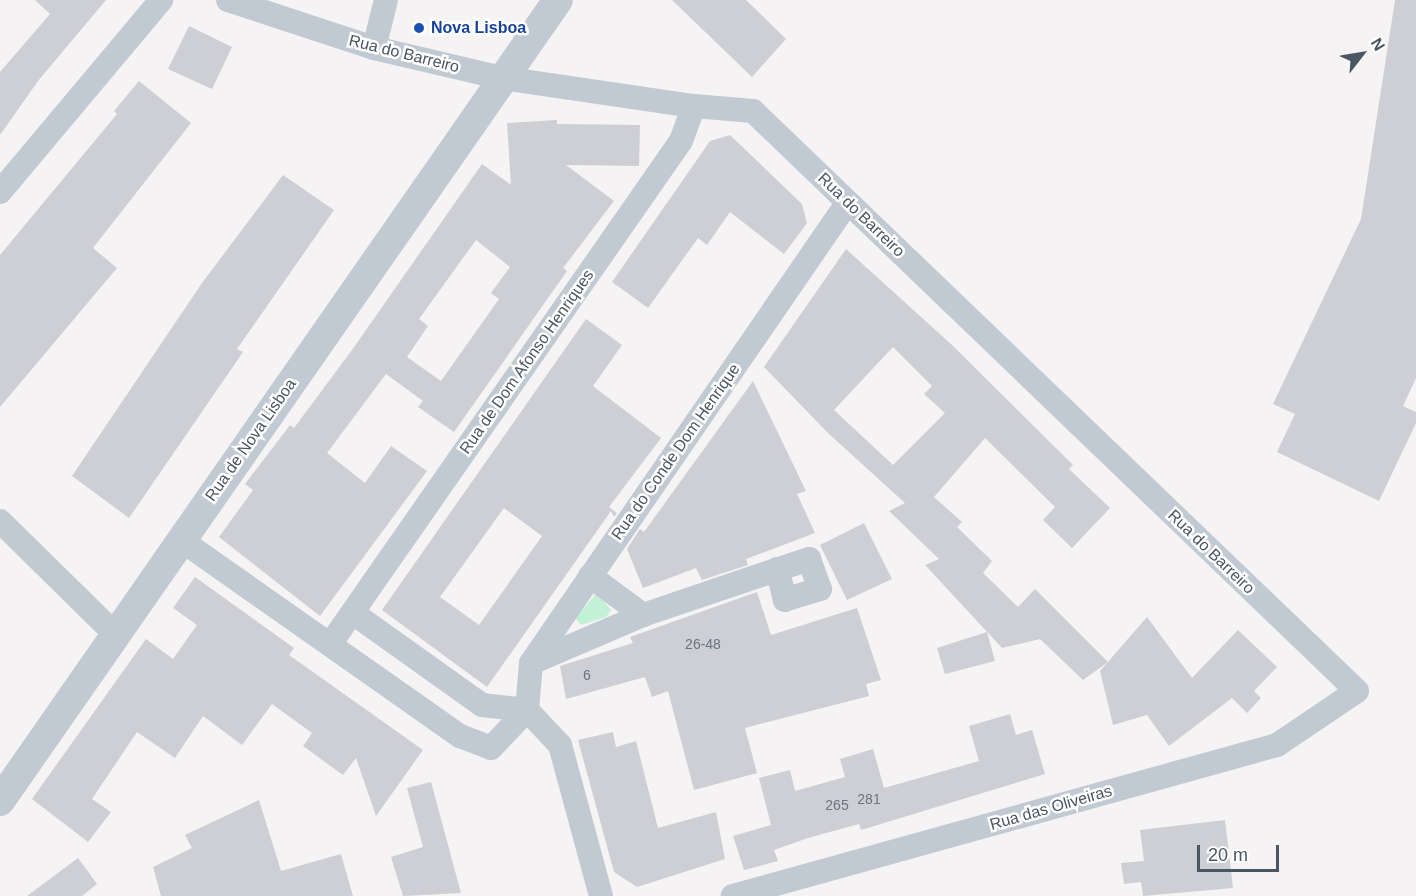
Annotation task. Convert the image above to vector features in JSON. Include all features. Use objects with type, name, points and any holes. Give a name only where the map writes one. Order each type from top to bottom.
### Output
[{"type":"street","points":[[0,192],[161,0]]},
{"type":"street","name":"Rua do Barreiro","points":[[228,0],[374,48],[502,78],[694,106],[753,111],[1357,692]]},
{"type":"street","points":[[374,48],[386,0]]},
{"type":"street","name":"Rua de Nova Lisboa","points":[[0,801],[558,0]]},
{"type":"street","name":"Rua de Dom Afonso Henriques","points":[[332,643],[681,141],[694,106]]},
{"type":"street","name":"Rua do Conde Dom Henrique","points":[[527,710],[531,663],[848,202]]},
{"type":"street","points":[[0,521],[115,634]]},
{"type":"street","points":[[182,540],[332,643],[460,736],[491,748],[527,710]]},
{"type":"street","points":[[531,663],[643,615],[777,570]]},
{"type":"street","points":[[590,576],[643,615]]},
{"type":"street","points":[[353,613],[482,705],[527,710],[560,746],[601,896]]},
{"type":"street","name":"Rua das Oliveiras","points":[[732,896],[1276,745],[1357,692]]},
{"type":"street","points":[[460,736],[482,705]]},
{"type":"green space","points":[[597,593],[611,610],[606,617],[581,625],[575,618]]},
{"type":"building","points":[[35,0],[106,0],[38,81],[0,135],[0,72],[50,14]]},
{"type":"building","points":[[672,0],[746,0],[786,39],[752,77]]},
{"type":"building","points":[[1395,0],[1416,0],[1416,378],[1403,406],[1416,412],[1416,423],[1379,501],[1277,452],[1295,414],[1273,404],[1361,219]]},
{"type":"building","points":[[189,26],[232,47],[212,89],[168,69]]},
{"type":"building","points":[[139,81],[191,123],[93,248],[117,268],[0,407],[0,255],[117,114],[114,111]]},
{"type":"building","points":[[557,120],[557,124],[640,125],[639,166],[566,165],[614,201],[563,268],[567,271],[454,432],[418,407],[423,401],[386,374],[327,453],[365,483],[391,446],[427,471],[320,616],[219,537],[253,490],[245,484],[290,425],[294,428],[352,350],[482,164],[511,185],[507,123]],"holes":[[[476,240],[510,267],[491,293],[499,299],[441,381],[407,357],[428,326],[419,319]]]},
{"type":"building","points":[[730,135],[802,204],[807,223],[784,254],[730,212],[707,245],[698,238],[648,308],[612,282],[710,141]]},
{"type":"building","points":[[283,175],[334,210],[237,349],[243,352],[129,518],[72,476],[202,283]]},
{"type":"building","points":[[846,249],[952,345],[1073,465],[1069,469],[1110,508],[1072,548],[1043,520],[1055,507],[985,438],[934,497],[962,522],[957,527],[992,561],[983,573],[1018,607],[1035,589],[1108,662],[1083,680],[1040,639],[1002,648],[925,565],[939,559],[889,511],[905,503],[828,433],[764,367]],"holes":[[[893,347],[932,386],[924,394],[945,413],[893,465],[834,410]]]},
{"type":"building","points":[[586,319],[622,345],[593,386],[661,438],[609,507],[617,513],[614,517],[611,511],[487,687],[382,610]],"holes":[[[504,508],[542,536],[479,625],[440,597]]]},
{"type":"building","points":[[753,381],[806,491],[797,494],[815,533],[746,559],[748,565],[702,580],[696,568],[643,588],[627,549],[640,529],[644,532]]},
{"type":"building","points":[[864,523],[892,579],[847,600],[820,545]]},
{"type":"building","points":[[195,577],[294,648],[289,655],[423,750],[376,816],[356,758],[343,775],[303,746],[312,733],[272,704],[242,745],[203,716],[175,758],[137,732],[92,799],[111,812],[88,842],[32,799],[146,639],[173,659],[197,625],[173,608]]},
{"type":"building","points":[[757,592],[771,635],[857,608],[881,680],[866,684],[869,696],[745,728],[757,773],[694,790],[668,691],[652,697],[645,677],[566,699],[560,666],[633,643],[630,637]]},
{"type":"building","points":[[1147,617],[1192,678],[1238,630],[1277,667],[1254,691],[1261,698],[1247,713],[1232,698],[1169,746],[1147,715],[1113,725],[1100,671]]},
{"type":"building","points":[[987,632],[995,661],[945,674],[937,648]]},
{"type":"building","points":[[1010,714],[1016,735],[1032,730],[1045,774],[861,830],[859,824],[808,838],[774,850],[778,861],[744,870],[733,836],[771,825],[759,778],[790,770],[795,791],[845,777],[840,759],[873,749],[884,788],[979,761],[969,726]]},
{"type":"building","points":[[613,732],[616,747],[636,741],[658,828],[716,812],[725,859],[637,887],[614,872],[578,740]]},
{"type":"building","points":[[431,782],[461,893],[403,896],[391,857],[423,847],[407,788]]},
{"type":"building","points":[[259,800],[281,871],[341,854],[353,896],[161,896],[153,867],[192,848],[185,835]]},
{"type":"building","points":[[1225,820],[1233,888],[1143,896],[1141,882],[1124,884],[1121,863],[1144,861],[1140,830]]},
{"type":"building","points":[[78,858],[97,884],[82,896],[27,896]]},
{"type":"place","name":"Nova Lisboa","points":[[419,28]]}]
